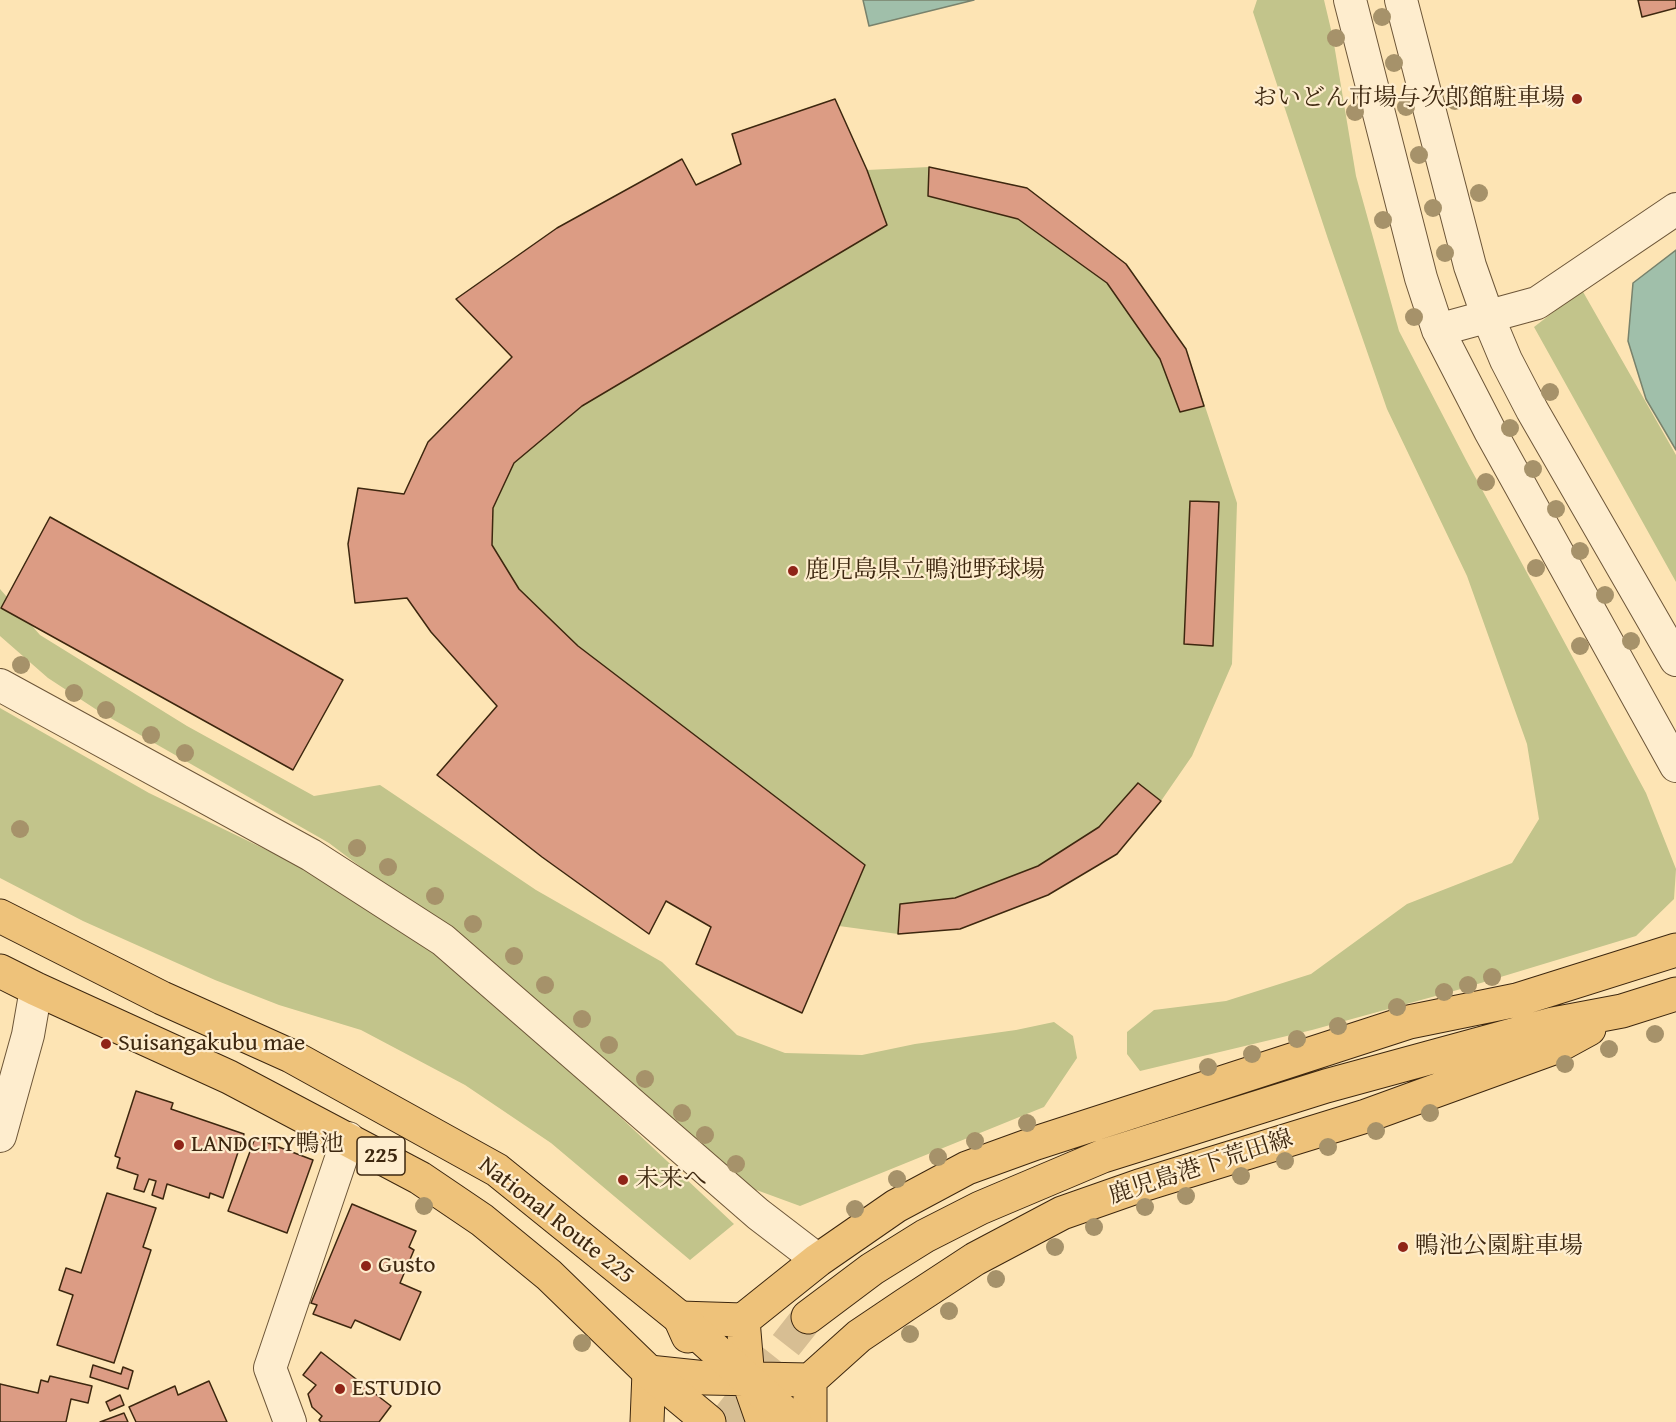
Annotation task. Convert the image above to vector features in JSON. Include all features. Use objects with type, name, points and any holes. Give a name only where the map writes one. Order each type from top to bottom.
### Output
[{"type":"main road","name":"National Route 225","points":[[0,916],[162,998],[291,1056],[497,1170],[680,1318],[795,1422]]},
{"type":"main road","name":"鹿児島港下荒田線","points":[[743,1320],[818,1260],[896,1206],[977,1164],[1046,1139],[1409,1022],[1517,1000],[1676,950]]},
{"type":"main road","name":"National Route 225","points":[[0,970],[36,989],[229,1077],[420,1178],[482,1220],[549,1275],[650,1372],[709,1422]]},
{"type":"main road","name":"鹿児島港下荒田線","points":[[808,1317],[890,1258],[925,1236],[980,1208],[1103,1156],[1326,1086],[1553,1024],[1622,1011],[1676,994]]},
{"type":"main road","name":"鹿児島港下荒田線","points":[[1326,1086],[1517,1000]]},
{"type":"main road","name":"鹿児島港下荒田線","points":[[810,1380],[859,1336],[905,1305],[975,1259],[1062,1213],[1139,1186],[1366,1116],[1556,1047],[1622,1011]]},
{"type":"main road","points":[[709,1422],[706,1378],[680,1318],[743,1320],[748,1379],[763,1422]]},
{"type":"main road","points":[[647,1422],[650,1372],[706,1378],[810,1380],[810,1422]]},
{"type":"street","points":[[1350,0],[1421,278],[1438,330],[1490,431],[1676,766]]},
{"type":"street","points":[[1401,0],[1470,266],[1488,317],[1506,360],[1532,410],[1676,660]]},
{"type":"street","points":[[1438,330],[1537,303],[1676,209]]},
{"type":"street","points":[[0,685],[311,855],[443,940],[758,1214],[818,1260]]},
{"type":"street","points":[[0,1136],[28,1035],[36,989]]},
{"type":"street","points":[[290,1422],[270,1368],[348,1138]]},
{"type":"green space","points":[[1257,0],[1324,0],[1333,38],[1356,176],[1399,331],[1646,793],[1676,869],[1674,899],[1636,936],[1461,989],[1312,1030],[1140,1071],[1127,1054],[1127,1032],[1154,1010],[1226,1001],[1311,974],[1407,904],[1512,863],[1539,819],[1527,744],[1467,576],[1387,409],[1253,12]]},
{"type":"green space","name":"鹿児島県立鴨池野球場","points":[[835,99],[867,170],[929,167],[1027,188],[1126,264],[1186,349],[1237,503],[1232,664],[1192,756],[1161,801],[1117,854],[960,929],[898,934],[839,926],[802,1013],[696,964],[711,927],[667,901],[649,934],[542,857],[437,775],[497,706],[431,632],[407,598],[355,603],[348,544],[358,488],[404,494],[428,442],[512,357],[456,299],[558,228],[682,159],[696,185],[741,164],[732,134]]},
{"type":"green space","points":[[1582,290],[1676,455],[1676,582],[1534,327]]},
{"type":"green space","points":[[0,589],[40,635],[187,726],[314,796],[380,785],[536,890],[662,962],[737,1035],[785,1053],[862,1055],[915,1044],[1016,1030],[1054,1022],[1073,1036],[1077,1058],[1044,1107],[800,1206],[751,1188],[502,974],[329,843],[100,712],[48,678],[0,636]]},
{"type":"green space","points":[[0,708],[149,793],[304,868],[440,954],[583,1082],[734,1224],[690,1260],[551,1143],[465,1085],[361,1030],[279,1005],[215,980],[83,921],[0,878]]},
{"type":"shaded area","points":[[863,0],[974,0],[869,26]]},
{"type":"shaded area","points":[[1676,250],[1676,450],[1646,399],[1628,341],[1633,283]]},
{"type":"building","points":[[1638,0],[1676,0],[1676,8],[1642,17]]},
{"type":"building","points":[[835,99],[867,170],[887,225],[582,406],[514,463],[493,508],[492,545],[519,589],[578,646],[865,865],[802,1013],[696,964],[711,927],[666,901],[649,934],[542,857],[437,775],[497,706],[431,632],[407,598],[355,603],[348,544],[358,488],[404,494],[428,442],[512,357],[456,299],[557,228],[682,159],[696,185],[741,164],[732,134]]},
{"type":"building","points":[[929,167],[1027,188],[1126,264],[1186,349],[1204,406],[1180,412],[1160,359],[1107,283],[1018,219],[928,196]]},
{"type":"building","points":[[1190,501],[1219,502],[1213,646],[1184,644]]},
{"type":"building","points":[[50,517],[343,680],[293,770],[1,608]]},
{"type":"building","points":[[1138,783],[1161,801],[1117,854],[1048,895],[960,929],[898,934],[900,904],[955,898],[1038,866],[1099,827]]},
{"type":"building","name":"LANDCITY鴨池","points":[[136,1091],[173,1103],[171,1109],[244,1134],[223,1198],[210,1193],[209,1198],[167,1184],[163,1199],[152,1195],[156,1181],[149,1179],[144,1192],[134,1189],[138,1175],[117,1168],[120,1158],[115,1156]]},
{"type":"building","points":[[255,1138],[313,1160],[287,1233],[228,1211]]},
{"type":"building","points":[[107,1193],[156,1208],[143,1247],[151,1250],[114,1363],[57,1345],[73,1295],[59,1290],[66,1268],[81,1273]]},
{"type":"building","name":"Gusto","points":[[352,1204],[416,1231],[409,1247],[414,1250],[400,1283],[421,1292],[400,1340],[355,1320],[351,1328],[313,1314],[317,1305],[311,1303]]},
{"type":"building","name":"ESTUDIO","points":[[321,1352],[391,1406],[379,1422],[321,1422],[319,1420],[322,1416],[312,1407],[308,1394],[316,1385],[303,1375]]},
{"type":"building","points":[[93,1365],[121,1374],[123,1367],[133,1371],[128,1389],[90,1377]]},
{"type":"building","points":[[50,1376],[92,1386],[88,1403],[71,1399],[66,1422],[0,1422],[0,1384],[38,1393],[41,1380],[48,1382]]},
{"type":"building","points":[[209,1381],[227,1422],[136,1422],[129,1407],[175,1386],[178,1395]]},
{"type":"building","points":[[120,1395],[124,1405],[110,1411],[106,1402]]},
{"type":"building","points":[[124,1413],[128,1422],[100,1422]]},
{"type":"tunnel","points":[[725,1422],[808,1317]]},
{"type":"place","name":"おいどん市場与次郎館駐車場","points":[[1577,99]]},
{"type":"place","name":"鹿児島県立鴨池野球場","points":[[793,571]]},
{"type":"place","name":"Suisangakubu mae","points":[[106,1044]]},
{"type":"place","name":"LANDCITY鴨池","points":[[179,1145]]},
{"type":"place","name":"未来へ","points":[[623,1180]]},
{"type":"place","name":"鴨池公園駐車場","points":[[1403,1247]]},
{"type":"place","name":"Gusto","points":[[366,1266]]},
{"type":"place","name":"ESTUDIO","points":[[340,1389]]}]
